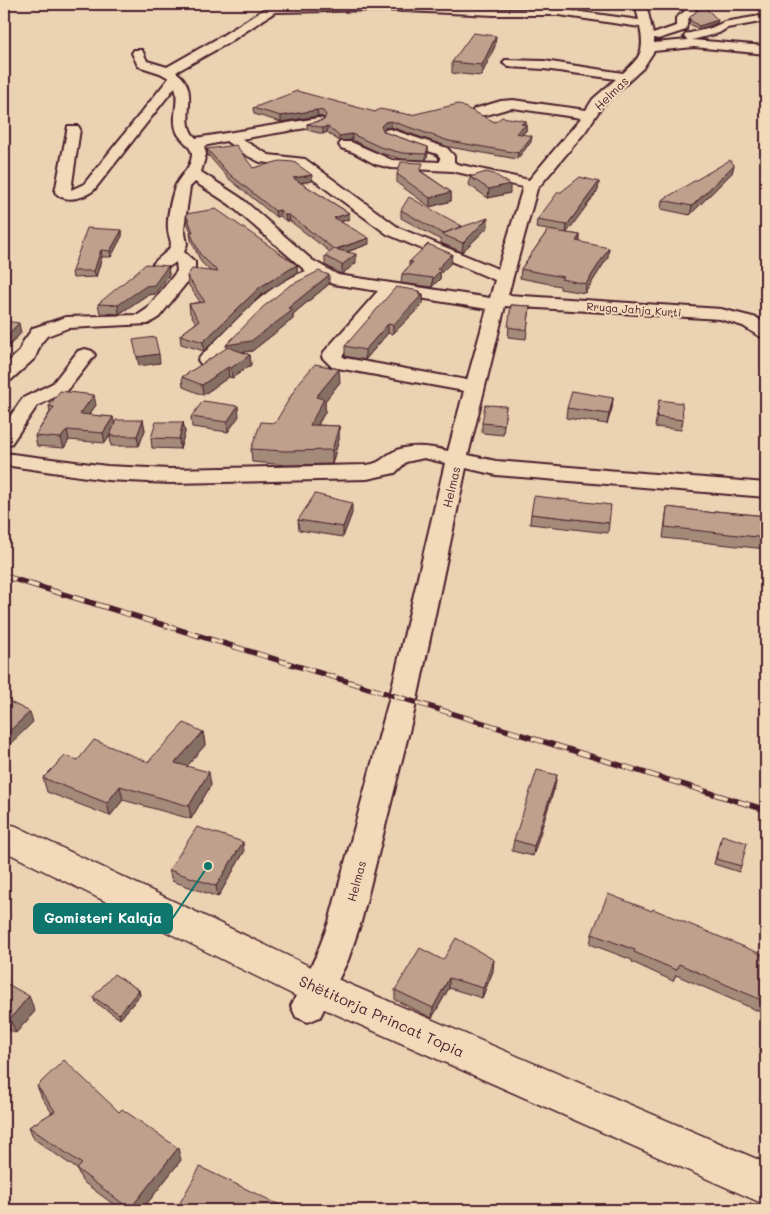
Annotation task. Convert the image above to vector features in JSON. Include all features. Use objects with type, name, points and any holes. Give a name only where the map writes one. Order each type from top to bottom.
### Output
[{"type":"main road","name":"Shëtitorja Princat Topia","points":[[4,836],[313,997],[766,1184]]},
{"type":"street","points":[[73,129],[62,192],[68,194],[82,192],[89,187],[172,75],[272,9],[383,7],[494,12],[559,12],[645,28],[682,28],[682,18],[691,12],[686,4]]},
{"type":"street","points":[[671,43],[715,31],[724,25],[766,18]]},
{"type":"street","points":[[645,28],[671,43],[700,42],[766,50]]},
{"type":"street","name":"Helmas","points":[[313,997],[331,960],[345,922],[403,700],[458,458],[497,302],[532,185],[598,102],[639,65],[648,52],[645,28]]},
{"type":"street","points":[[4,376],[28,354],[32,342],[40,332],[66,323],[142,320],[153,313],[186,272],[186,262],[168,258],[179,244],[176,228],[178,203],[183,186],[193,174],[199,154],[196,145],[186,138],[183,129],[184,90],[172,75],[142,63],[138,53]]},
{"type":"street","points":[[509,62],[626,77]]},
{"type":"street","points":[[479,112],[502,105],[513,104],[589,115]]},
{"type":"street","points":[[196,145],[201,140],[318,122]]},
{"type":"street","points":[[390,133],[442,151],[447,156],[447,164],[452,167]]},
{"type":"street","points":[[228,136],[258,156],[274,160],[292,160],[305,165],[393,231],[504,278]]},
{"type":"street","points":[[346,145],[390,164],[452,167],[532,185]]},
{"type":"street","name":"Rruga Jahja Kurti","points":[[193,174],[235,201],[289,250],[320,272],[346,282],[497,302],[721,314],[750,322],[766,332]]},
{"type":"street","points":[[208,360],[276,293],[293,282],[320,272]]},
{"type":"street","points":[[390,289],[334,352],[332,357],[334,361],[476,387]]},
{"type":"street","points":[[4,440],[30,402],[60,387],[86,355]]},
{"type":"street","points":[[4,458],[107,473],[203,476],[368,472],[387,468],[399,457],[424,452],[458,458],[496,468],[766,490]]},
{"type":"building","points":[[696,4],[706,4],[705,7],[718,20],[699,26],[690,20],[690,17],[699,9]]},
{"type":"building","points":[[473,33],[496,36],[482,65],[452,62]]},
{"type":"building","points":[[297,91],[375,112],[380,109],[411,115],[458,104],[495,122],[502,117],[526,121],[521,124],[526,125],[516,133],[532,136],[518,153],[449,141],[391,121],[385,122],[381,126],[384,132],[428,147],[426,154],[402,153],[380,147],[352,134],[339,136],[327,126],[323,128],[307,124],[324,120],[326,115],[323,111],[317,110],[281,116],[253,108]]},
{"type":"building","points":[[236,145],[253,168],[280,161],[294,162],[312,175],[293,178],[349,213],[334,218],[369,238],[334,249],[289,215],[285,215],[280,210],[275,211],[227,172],[207,149]]},
{"type":"building","points":[[730,160],[734,165],[692,206],[662,200]]},
{"type":"building","points":[[401,162],[423,163],[420,171],[451,192],[430,198],[397,174]]},
{"type":"building","points":[[486,172],[494,174],[510,184],[489,189],[470,177]]},
{"type":"building","points":[[580,177],[599,182],[567,225],[537,220],[558,192],[561,192]]},
{"type":"building","points":[[409,197],[462,226],[443,234],[401,210]]},
{"type":"building","points":[[216,209],[297,265],[260,287],[203,342],[180,335],[199,321],[189,304],[205,302],[187,276],[192,269],[218,272],[200,254],[190,232],[193,232],[186,214]]},
{"type":"building","points":[[488,218],[463,243],[441,234]]},
{"type":"building","points":[[87,228],[122,230],[110,251],[101,250],[94,271],[72,271]]},
{"type":"building","points":[[548,230],[580,235],[576,241],[609,248],[586,284],[561,279],[563,277],[521,269]]},
{"type":"building","points":[[428,244],[452,254],[437,269],[441,270],[433,278],[402,274],[413,262],[409,262]]},
{"type":"building","points":[[334,249],[356,254],[342,265],[325,256]]},
{"type":"building","points":[[146,264],[168,266],[154,285],[146,286],[118,305],[98,304]]},
{"type":"building","points":[[319,271],[329,275],[288,308],[293,310],[251,341],[226,345],[263,307],[289,286]]},
{"type":"building","points":[[396,287],[420,291],[418,293],[423,294],[393,325],[388,324],[365,350],[345,346]]},
{"type":"building","points":[[511,305],[530,306],[527,330],[508,327]]},
{"type":"building","points":[[4,321],[19,323],[4,339]]},
{"type":"building","points":[[155,337],[159,354],[137,357],[133,340]]},
{"type":"building","points":[[228,347],[250,355],[202,385],[182,377]]},
{"type":"building","points":[[315,364],[339,369],[316,397],[324,399],[310,425],[339,426],[332,450],[285,451],[251,449],[261,422],[275,423],[298,384]]},
{"type":"building","points":[[60,391],[94,395],[80,414],[113,417],[103,433],[67,430],[61,438],[35,436],[54,407],[49,406]]},
{"type":"building","points":[[572,391],[613,398],[609,414],[567,408]]},
{"type":"building","points":[[659,400],[682,403],[683,420],[657,417]]},
{"type":"building","points":[[203,401],[238,406],[227,422],[191,417]]},
{"type":"building","points":[[485,405],[506,406],[504,425],[482,423]]},
{"type":"building","points":[[116,420],[143,420],[137,436],[110,436]]},
{"type":"building","points":[[156,422],[183,422],[179,439],[151,438]]},
{"type":"building","points":[[315,494],[352,503],[343,527],[298,520]]},
{"type":"building","points":[[534,496],[611,505],[609,523],[531,514]]},
{"type":"building","points":[[667,507],[715,513],[715,511],[766,516],[766,538],[665,527]]},
{"type":"building","points":[[4,699],[30,712],[4,736]]},
{"type":"building","points":[[184,723],[203,732],[175,763],[209,772],[189,806],[120,786],[107,803],[43,778],[65,756],[78,760],[94,740],[148,762]]},
{"type":"building","points":[[537,770],[557,775],[534,846],[514,840]]},
{"type":"building","points":[[197,827],[243,842],[216,886],[169,870]]},
{"type":"building","points":[[722,835],[747,843],[741,866],[716,859]]},
{"type":"building","points":[[608,894],[652,911],[653,909],[766,956],[766,1002],[679,964],[676,970],[634,952],[635,950],[592,934]]},
{"type":"building","points":[[456,938],[494,960],[483,988],[449,978],[433,1008],[395,990],[420,948],[443,960]]},
{"type":"building","points":[[114,974],[139,990],[119,1014],[93,997]]},
{"type":"building","points":[[4,982],[29,996],[10,1019],[4,1015]]},
{"type":"building","points":[[64,1060],[119,1112],[122,1109],[178,1148],[130,1209],[77,1169],[82,1164],[29,1127],[55,1111],[37,1086]]},
{"type":"building","points":[[200,1167],[284,1207],[285,1205],[296,1210],[176,1210]]},
{"type":"railway","points":[[4,576],[766,810]]},
{"type":"place","name":"Gomisteri Kalaja","points":[[208,866]]}]
